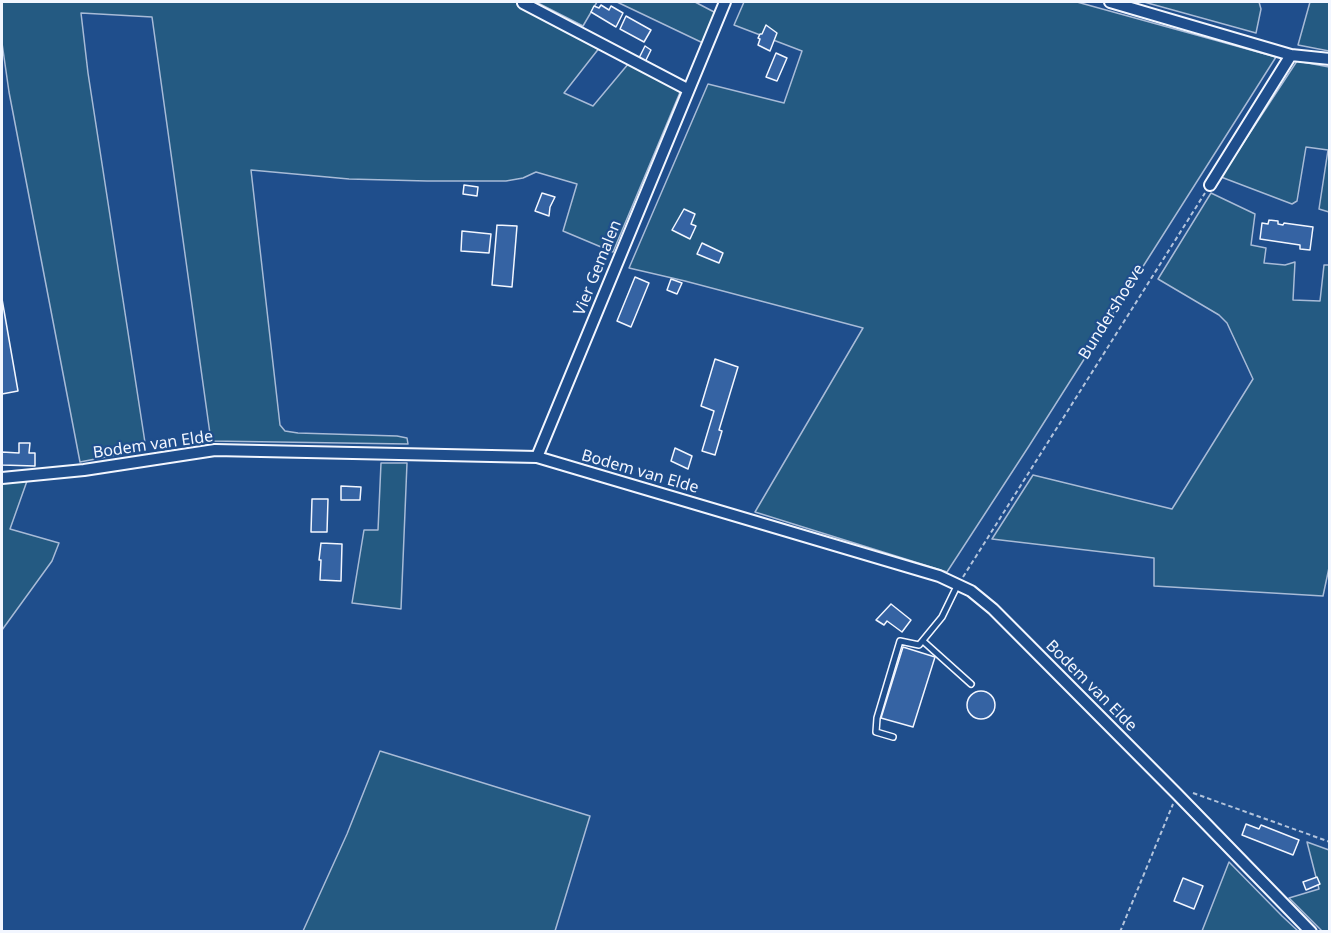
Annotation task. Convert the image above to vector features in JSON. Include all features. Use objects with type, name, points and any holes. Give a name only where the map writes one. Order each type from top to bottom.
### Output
[{"type":"street","name":"Vier Gemalen","points":[[537,457],[687,89],[725,2]]},
{"type":"street","points":[[1110,2],[1291,55],[1329,59]]},
{"type":"street","points":[[523,3],[687,89]]},
{"type":"street","points":[[1210,185],[1291,55]]},
{"type":"street","name":"Bodem van Elde","points":[[2,478],[84,470],[215,450],[537,457],[928,573],[971,591],[993,609],[1311,932]]},
{"type":"lane","points":[[893,737],[876,732],[877,718],[900,641],[920,645],[942,617],[958,584]]},
{"type":"lane","points":[[923,641],[971,684]]},
{"type":"path","name":"Bundershoeve","points":[[958,584],[1210,185]]},
{"type":"path","points":[[1120,932],[1177,794],[1189,792],[1329,842]]},
{"type":"shaded area","points":[[2,2],[519,2],[600,47],[564,93],[593,106],[629,63],[681,90],[613,252],[563,231],[577,184],[536,172],[523,178],[506,181],[427,181],[349,179],[251,170],[280,425],[285,431],[298,433],[397,436],[407,438],[408,444],[211,441],[152,17],[81,13],[88,73],[146,449],[80,462],[9,92],[2,43]]},
{"type":"shaded area","points":[[536,2],[597,2],[583,26]]},
{"type":"shaded area","points":[[617,2],[695,2],[716,13],[703,43]]},
{"type":"shaded area","points":[[744,2],[1077,2],[1276,57],[947,572],[755,512],[863,328],[629,268],[708,84],[784,103],[802,51],[734,25]]},
{"type":"shaded area","points":[[1144,2],[1259,2],[1261,9],[1256,33]]},
{"type":"shaded area","points":[[1310,2],[1329,2],[1329,51],[1298,45]]},
{"type":"shaded area","points":[[1297,61],[1329,67],[1329,212],[1319,209],[1328,150],[1306,147],[1297,201],[1292,204],[1221,177]]},
{"type":"shaded area","points":[[1211,193],[1255,214],[1251,245],[1266,248],[1264,263],[1285,265],[1295,262],[1293,300],[1320,301],[1324,265],[1329,265],[1330,563],[1323,596],[1154,586],[1154,558],[992,539],[1033,475],[1172,509],[1253,379],[1227,323],[1219,315],[1158,279]]},
{"type":"shaded area","points":[[381,463],[407,463],[401,609],[352,603],[364,530],[378,530]]},
{"type":"shaded area","points":[[27,481],[10,529],[59,543],[52,561],[2,630],[2,483]]},
{"type":"shaded area","points":[[380,751],[590,816],[555,931],[303,931],[347,834]]},
{"type":"shaded area","points":[[1307,842],[1329,850],[1329,931],[1322,931],[1289,898],[1319,889]]},
{"type":"shaded area","points":[[1229,862],[1282,916],[1298,931],[1202,931]]},
{"type":"building","points":[[601,5],[609,10],[611,6],[623,13],[616,27],[591,12],[594,6],[599,8]]},
{"type":"building","points":[[626,16],[651,30],[644,42],[620,29]]},
{"type":"building","points":[[766,25],[777,33],[770,51],[758,45],[760,39],[758,38]]},
{"type":"building","points":[[645,46],[651,50],[645,62],[639,58]]},
{"type":"building","points":[[776,53],[787,58],[777,81],[766,77]]},
{"type":"building","points":[[464,185],[478,187],[477,196],[463,194]]},
{"type":"building","points":[[542,193],[555,197],[549,216],[535,211]]},
{"type":"building","points":[[684,209],[695,214],[691,224],[696,226],[690,239],[672,230]]},
{"type":"building","points":[[1269,220],[1278,221],[1278,224],[1283,225],[1284,223],[1313,227],[1310,250],[1300,249],[1300,245],[1260,239],[1262,223],[1268,224]]},
{"type":"building","points":[[497,225],[517,226],[512,287],[492,285]]},
{"type":"building","points":[[462,231],[491,234],[489,253],[461,251]]},
{"type":"building","points":[[702,243],[723,253],[719,263],[697,254]]},
{"type":"building","points":[[635,277],[649,283],[631,327],[617,321]]},
{"type":"building","points":[[671,279],[682,283],[677,294],[667,290]]},
{"type":"building","points":[[2,299],[18,391],[2,394]]},
{"type":"building","points":[[715,359],[738,367],[719,430],[722,431],[715,455],[702,451],[714,411],[701,406]]},
{"type":"building","points":[[19,443],[30,443],[29,453],[35,453],[35,466],[2,465],[2,452],[19,453]]},
{"type":"building","points":[[675,448],[692,456],[688,469],[671,461]]},
{"type":"building","points":[[341,486],[361,487],[360,500],[341,500]]},
{"type":"building","points":[[312,499],[328,499],[327,532],[311,532]]},
{"type":"building","points":[[321,543],[342,544],[341,581],[320,580]]},
{"type":"building","points":[[891,604],[911,620],[902,632],[887,621],[884,625],[876,620]]},
{"type":"building","points":[[903,647],[935,657],[913,727],[881,718]]},
{"type":"building","points":[[981,691],[991,695],[995,705],[991,715],[981,719],[971,715],[967,705],[971,695]]},
{"type":"building","points":[[1246,824],[1259,829],[1261,825],[1299,840],[1293,855],[1242,835]]},
{"type":"building","points":[[1317,877],[1320,884],[1306,890],[1303,882]]},
{"type":"building","points":[[1183,878],[1203,886],[1194,909],[1174,901]]}]
